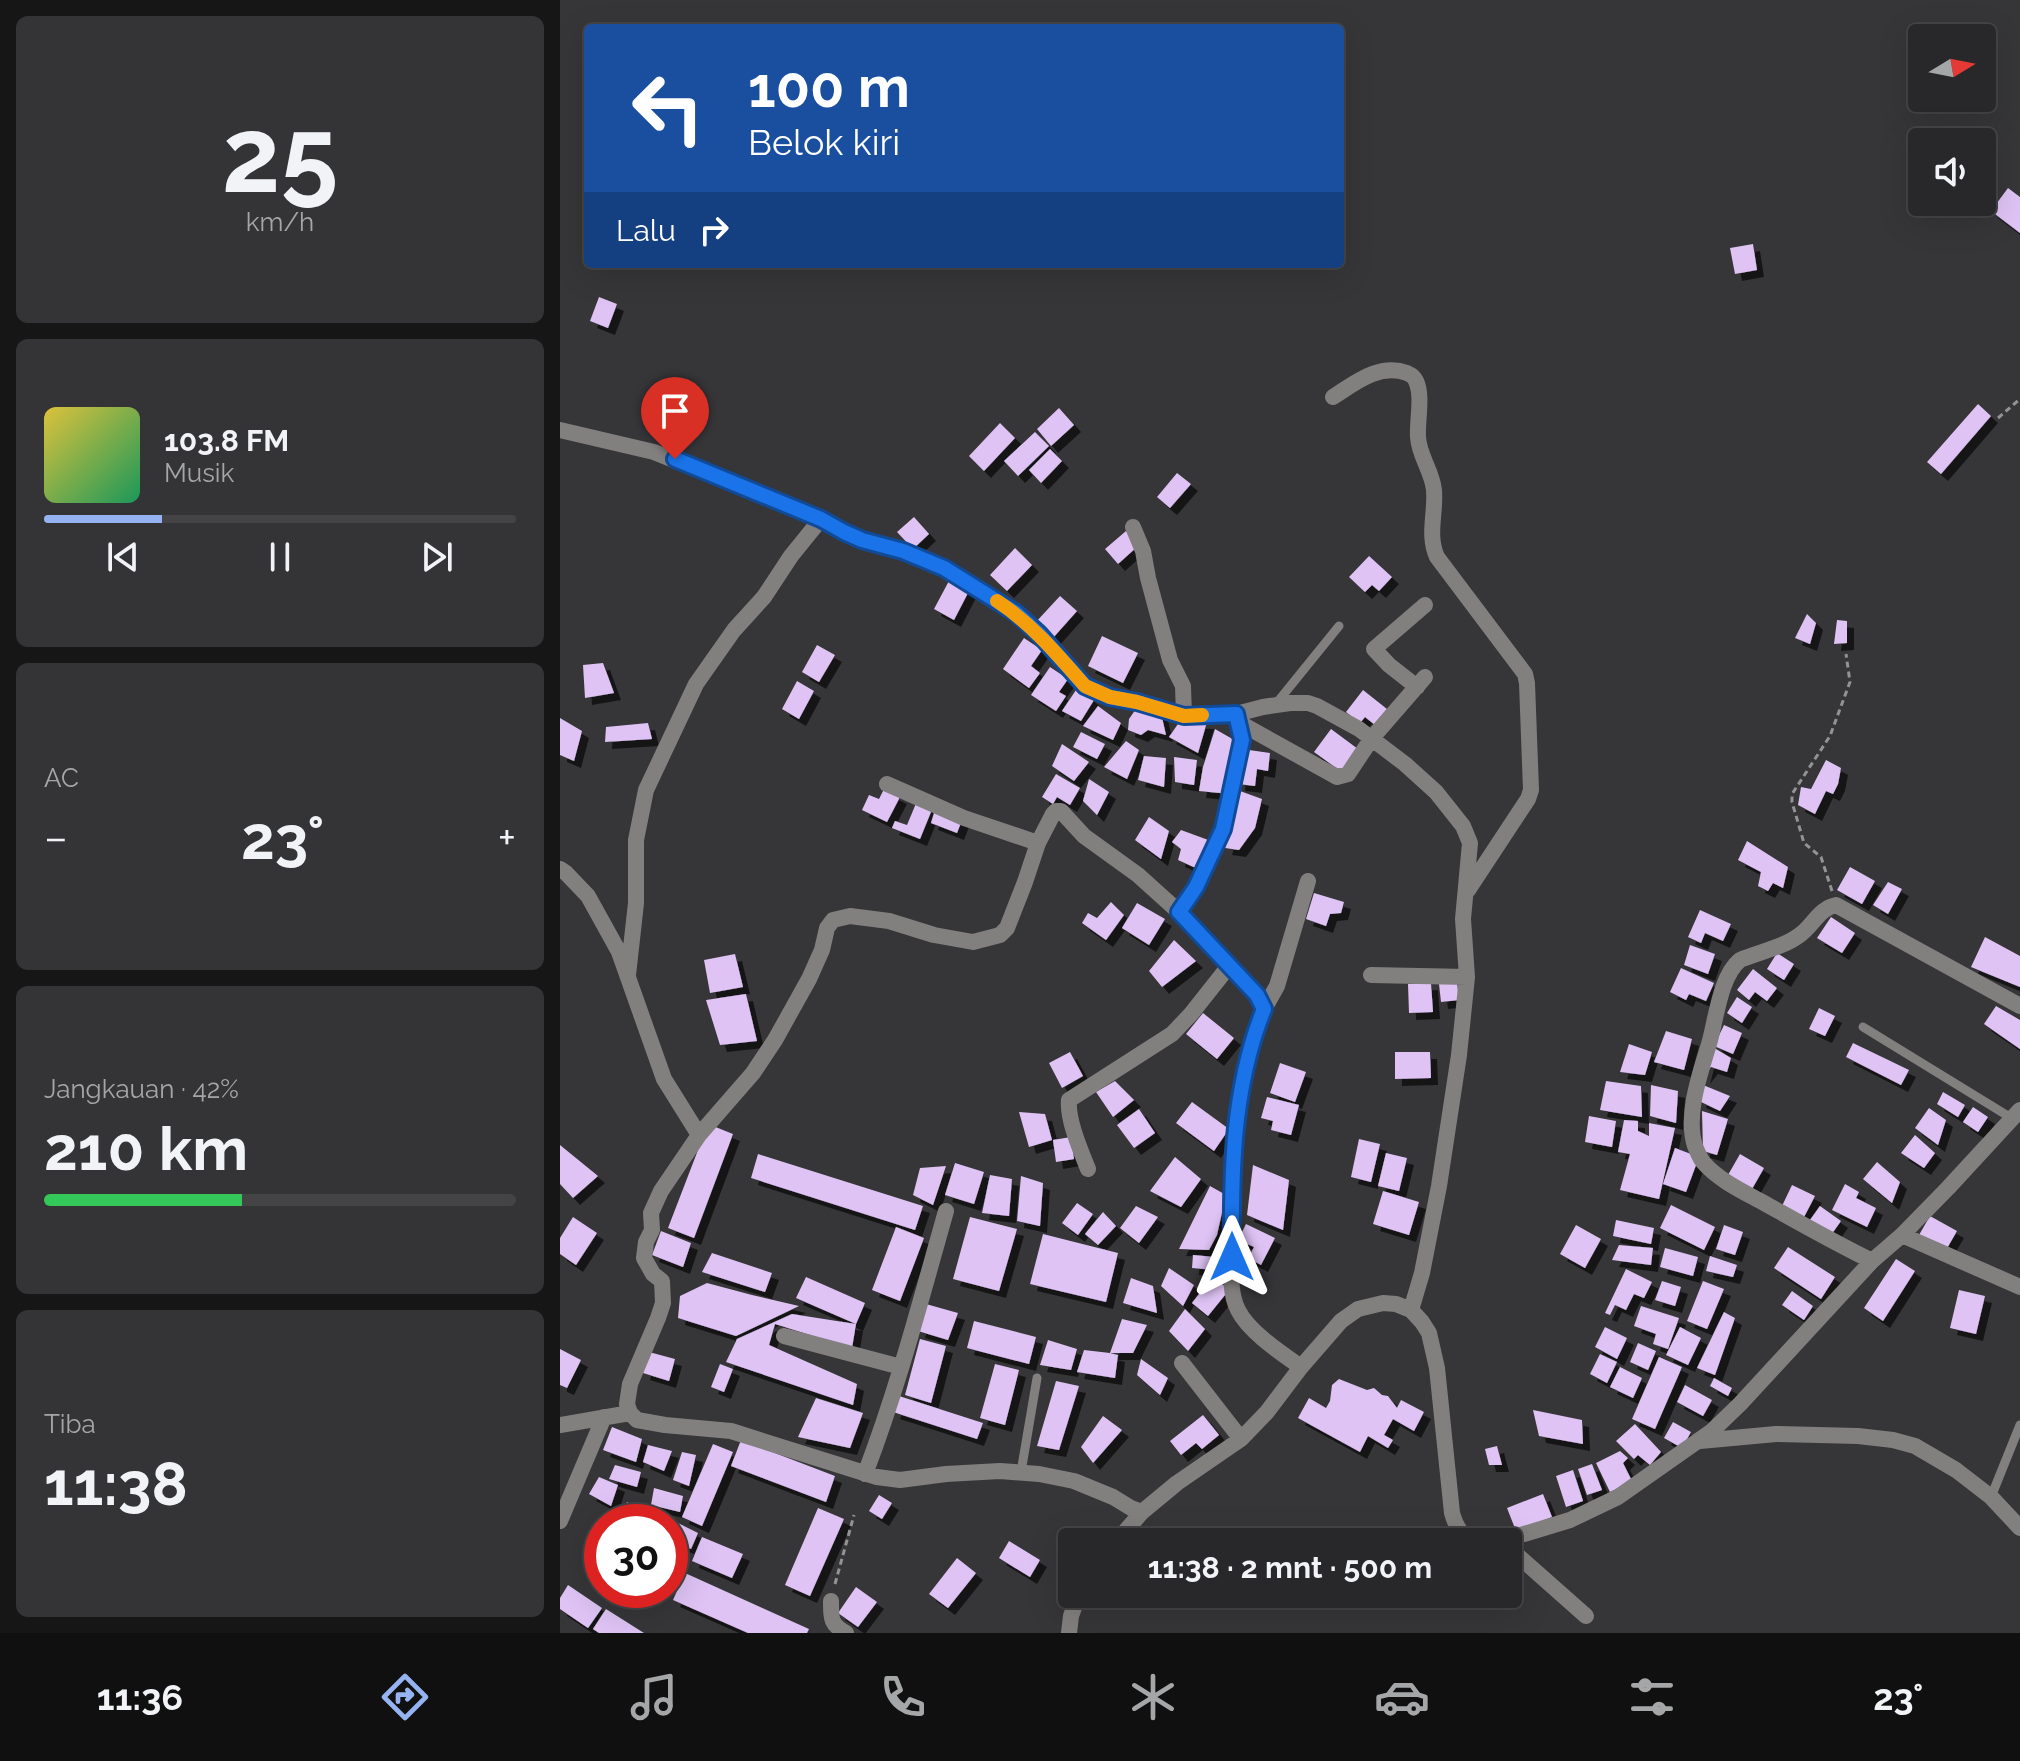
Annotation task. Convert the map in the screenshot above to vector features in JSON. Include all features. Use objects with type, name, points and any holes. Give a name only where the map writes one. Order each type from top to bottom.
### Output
[{"type":"street","points":[[1333,397],[1380,371],[1403,371],[1417,383],[1420,451],[1434,490],[1432,546],[1437,557],[1525,674],[1531,790],[1466,894]]},
{"type":"street","points":[[560,430],[654,452],[821,519],[862,540],[903,551],[944,568],[1016,613],[1093,691],[1184,716],[1237,718],[1275,705],[1301,702],[1317,706],[1372,738],[1436,792],[1463,826],[1470,843],[1463,919],[1467,977],[1459,1055],[1439,1186],[1422,1273],[1411,1310]]},
{"type":"street","points":[[628,975],[636,903],[636,840],[646,790],[696,684],[821,519]]},
{"type":"street","points":[[1133,527],[1143,551],[1170,660],[1183,686],[1184,716]]},
{"type":"street","points":[[1237,718],[1337,777],[1348,774],[1372,738],[1421,682],[1389,665],[1374,649],[1425,605]]},
{"type":"street","points":[[1179,912],[1196,887],[1223,829],[1242,740],[1237,718]]},
{"type":"street","points":[[887,784],[964,818],[1038,843]]},
{"type":"street","points":[[1142,1512],[1074,1481],[1039,1474],[1000,1471],[900,1480],[877,1477],[731,1431],[637,1420],[627,1404],[630,1384],[663,1303],[662,1281],[653,1274],[644,1258],[646,1242],[652,1230],[651,1213],[661,1191],[699,1135],[753,1073],[775,1040],[809,979],[822,950],[827,928],[833,920],[850,916],[889,921],[934,935],[973,942],[1000,935],[1007,928],[1038,843],[1056,811],[1061,811],[1084,836],[1138,875],[1179,912],[1257,995],[1264,1009]]},
{"type":"street","points":[[560,869],[588,896],[619,952],[664,1079],[699,1135]]},
{"type":"street","points":[[1301,1367],[1272,1346],[1236,1306],[1232,1284],[1231,1174],[1242,1087],[1256,1029],[1277,986],[1308,881]]},
{"type":"street","points":[[1872,1261],[1744,1192],[1702,1161],[1691,1124],[1697,1084],[1723,989],[1734,965],[1790,942],[1827,907],[1836,905],[2020,1006]]},
{"type":"street","points":[[1088,1169],[1068,1106],[1069,1100],[1172,1034],[1229,966]]},
{"type":"street","points":[[1371,975],[1467,977]]},
{"type":"street","points":[[1522,1536],[1570,1520],[1618,1497],[1712,1431],[2016,1114]]},
{"type":"street","points":[[865,1474],[880,1436],[946,1211]]},
{"type":"street","points":[[1902,1235],[2020,1287]]},
{"type":"street","points":[[1128,1528],[1177,1483],[1241,1439],[1341,1321],[1358,1309],[1383,1303],[1411,1310],[1429,1333],[1437,1368],[1452,1513],[1458,1528]]},
{"type":"street","points":[[784,1336],[901,1367]]},
{"type":"street","points":[[1182,1363],[1241,1439]]},
{"type":"street","points":[[560,1425],[630,1413]]},
{"type":"street","points":[[560,1521],[604,1417]]},
{"type":"street","points":[[1698,1441],[1776,1434],[1893,1440],[1915,1446],[1956,1470],[1991,1497],[2020,1528]]},
{"type":"street","points":[[1522,1562],[1586,1616]]},
{"type":"street","points":[[831,1601],[833,1622],[836,1628],[846,1633]]},
{"type":"street","points":[[1069,1633],[1074,1608]]},
{"type":"lane","points":[[1275,705],[1339,626]]},
{"type":"lane","points":[[1863,1027],[2016,1114]]},
{"type":"lane","points":[[1021,1472],[1037,1378]]},
{"type":"lane","points":[[1991,1497],[2020,1425]]},
{"type":"path","points":[[1998,418],[2020,399]]},
{"type":"path","points":[[1836,905],[1824,861],[1805,846],[1801,838],[1792,794],[1830,736],[1850,682],[1846,654]]},
{"type":"path","points":[[831,1601],[854,1515]]},
{"type":"building","points":[[2008,188],[2020,197],[2020,233],[1996,215],[1996,204]]},
{"type":"building","points":[[1753,244],[1757,270],[1735,274],[1730,248]]},
{"type":"building","points":[[599,297],[617,304],[608,328],[590,321]]},
{"type":"building","points":[[1978,404],[1991,416],[1941,474],[1927,462]]},
{"type":"building","points":[[1059,408],[1074,425],[1051,446],[1037,429]]},
{"type":"building","points":[[1000,423],[1015,438],[984,471],[969,456]]},
{"type":"building","points":[[1035,432],[1049,446],[1018,476],[1004,461]]},
{"type":"building","points":[[1050,449],[1062,461],[1041,483],[1029,470]]},
{"type":"building","points":[[1177,473],[1191,484],[1170,508],[1157,497]]},
{"type":"building","points":[[914,517],[929,534],[913,549],[897,532]]},
{"type":"building","points":[[1126,531],[1138,546],[1118,564],[1105,549]]},
{"type":"building","points":[[1015,548],[1032,565],[1007,591],[990,575]]},
{"type":"building","points":[[1369,556],[1392,577],[1379,591],[1372,585],[1365,592],[1349,577]]},
{"type":"building","points":[[950,579],[970,589],[954,620],[934,609]]},
{"type":"building","points":[[1060,596],[1077,611],[1052,639],[1035,623]]},
{"type":"building","points":[[1807,614],[1816,623],[1810,644],[1795,638]]},
{"type":"building","points":[[1837,620],[1847,621],[1847,643],[1834,644]]},
{"type":"building","points":[[1102,636],[1138,653],[1123,683],[1088,666]]},
{"type":"building","points":[[1024,638],[1042,650],[1031,666],[1040,673],[1029,688],[1003,669]]},
{"type":"building","points":[[817,645],[835,655],[819,682],[802,672]]},
{"type":"building","points":[[603,663],[614,693],[585,698],[583,665]]},
{"type":"building","points":[[1050,667],[1068,679],[1059,692],[1066,696],[1056,711],[1031,695]]},
{"type":"building","points":[[797,681],[814,691],[799,719],[782,709]]},
{"type":"building","points":[[1078,687],[1094,700],[1081,721],[1062,711]]},
{"type":"building","points":[[1363,690],[1387,709],[1375,725],[1365,717],[1360,723],[1346,712]]},
{"type":"building","points":[[1098,706],[1121,723],[1113,740],[1083,726]]},
{"type":"building","points":[[1138,706],[1161,713],[1166,735],[1148,730],[1141,735],[1128,730],[1129,719]]},
{"type":"building","points":[[560,718],[582,731],[574,761],[560,755]]},
{"type":"building","points":[[1180,721],[1207,722],[1198,753],[1169,737]]},
{"type":"building","points":[[648,723],[652,739],[605,742],[606,727]]},
{"type":"building","points":[[1215,729],[1236,741],[1230,794],[1199,791]]},
{"type":"building","points":[[1331,729],[1358,749],[1342,772],[1314,752]]},
{"type":"building","points":[[1081,732],[1105,744],[1097,759],[1073,747]]},
{"type":"building","points":[[1126,741],[1139,750],[1127,779],[1104,767]]},
{"type":"building","points":[[1062,744],[1089,762],[1074,781],[1052,766]]},
{"type":"building","points":[[1242,749],[1270,753],[1268,771],[1257,769],[1255,786],[1238,784]]},
{"type":"building","points":[[1144,756],[1166,758],[1164,787],[1138,780]]},
{"type":"building","points":[[1174,757],[1197,760],[1194,785],[1175,782]]},
{"type":"building","points":[[1826,760],[1841,768],[1838,784],[1833,794],[1826,791],[1815,814],[1798,805],[1801,787],[1811,789]]},
{"type":"building","points":[[1056,774],[1080,788],[1070,805],[1057,797],[1053,804],[1042,797]]},
{"type":"building","points":[[1089,779],[1109,792],[1097,815],[1083,801]]},
{"type":"building","points":[[884,789],[900,797],[887,822],[862,810],[869,795],[879,799]]},
{"type":"building","points":[[1240,791],[1262,799],[1255,828],[1239,850],[1225,848]]},
{"type":"building","points":[[917,801],[933,807],[920,839],[892,828],[895,821],[907,825]]},
{"type":"building","points":[[935,810],[962,820],[957,833],[931,823]]},
{"type":"building","points":[[1149,817],[1169,831],[1161,859],[1135,840]]},
{"type":"building","points":[[1181,830],[1211,841],[1198,869],[1178,860],[1181,849],[1172,842]]},
{"type":"building","points":[[1747,841],[1788,867],[1783,888],[1773,883],[1768,891],[1758,886],[1761,872],[1738,860]]},
{"type":"building","points":[[1850,867],[1875,881],[1862,904],[1837,890]]},
{"type":"building","points":[[1888,882],[1902,889],[1888,914],[1873,905]]},
{"type":"building","points":[[1314,893],[1344,902],[1341,913],[1330,914],[1326,926],[1306,919]]},
{"type":"building","points":[[1111,902],[1124,915],[1106,940],[1082,923],[1088,913],[1097,918]]},
{"type":"building","points":[[1137,903],[1165,919],[1149,945],[1122,928]]},
{"type":"building","points":[[1700,910],[1731,924],[1723,941],[1705,933],[1701,943],[1688,937]]},
{"type":"building","points":[[1831,917],[1855,933],[1842,953],[1817,938]]},
{"type":"building","points":[[1985,937],[2020,956],[2020,987],[1971,967]]},
{"type":"building","points":[[1174,940],[1196,961],[1162,987],[1149,971]]},
{"type":"building","points":[[1690,945],[1715,954],[1708,974],[1684,965]]},
{"type":"building","points":[[1777,953],[1794,964],[1784,980],[1767,969]]},
{"type":"building","points":[[735,954],[743,987],[710,993],[704,960]]},
{"type":"building","points":[[1681,968],[1714,983],[1706,1001],[1689,994],[1686,1000],[1670,992]]},
{"type":"building","points":[[1753,969],[1777,988],[1767,1001],[1755,992],[1749,1000],[1737,990]]},
{"type":"building","points":[[1457,982],[1459,1000],[1441,1002],[1439,984]]},
{"type":"building","points":[[1431,983],[1433,1012],[1409,1013],[1408,984]]},
{"type":"building","points":[[746,994],[757,1041],[720,1045],[706,1000]]},
{"type":"building","points":[[1737,997],[1752,1007],[1742,1023],[1727,1013]]},
{"type":"building","points":[[1996,1006],[2020,1020],[2020,1049],[1984,1024]]},
{"type":"building","points":[[1819,1008],[1835,1016],[1825,1036],[1809,1029]]},
{"type":"building","points":[[1203,1013],[1234,1038],[1217,1059],[1186,1034]]},
{"type":"building","points":[[1724,1025],[1742,1033],[1733,1054],[1714,1046]]},
{"type":"building","points":[[1666,1031],[1692,1039],[1684,1070],[1654,1062]]},
{"type":"building","points":[[1853,1043],[1909,1070],[1901,1085],[1846,1057]]},
{"type":"building","points":[[1629,1044],[1652,1052],[1645,1075],[1620,1072]]},
{"type":"building","points":[[1711,1046],[1731,1058],[1727,1072],[1711,1067],[1703,1077]]},
{"type":"building","points":[[1070,1052],[1083,1076],[1062,1088],[1049,1063]]},
{"type":"building","points":[[1395,1052],[1430,1052],[1431,1078],[1395,1079]]},
{"type":"building","points":[[1280,1063],[1306,1072],[1295,1102],[1270,1093]]},
{"type":"building","points":[[1115,1081],[1134,1100],[1113,1117],[1096,1092]]},
{"type":"building","points":[[1606,1081],[1641,1086],[1642,1117],[1600,1110]]},
{"type":"building","points":[[1651,1085],[1678,1091],[1676,1123],[1650,1116]]},
{"type":"building","points":[[1703,1085],[1730,1096],[1720,1111],[1699,1101]]},
{"type":"building","points":[[1943,1092],[1965,1105],[1958,1117],[1937,1104]]},
{"type":"building","points":[[1267,1097],[1299,1105],[1291,1135],[1271,1130],[1273,1121],[1261,1118]]},
{"type":"building","points":[[1192,1102],[1229,1129],[1214,1151],[1176,1123]]},
{"type":"building","points":[[1973,1107],[1988,1117],[1978,1132],[1963,1122]]},
{"type":"building","points":[[1929,1108],[1946,1120],[1938,1145],[1915,1128]]},
{"type":"building","points":[[1139,1109],[1155,1133],[1134,1148],[1117,1125]]},
{"type":"building","points":[[1702,1111],[1728,1119],[1717,1155],[1703,1151]]},
{"type":"building","points":[[1019,1112],[1045,1114],[1052,1140],[1029,1147]]},
{"type":"building","points":[[1589,1116],[1616,1121],[1612,1147],[1585,1142]]},
{"type":"building","points":[[1624,1120],[1638,1121],[1638,1131],[1649,1136],[1649,1123],[1675,1128],[1659,1199],[1620,1190],[1630,1154],[1618,1152]]},
{"type":"building","points":[[708,1124],[733,1134],[694,1238],[668,1228]]},
{"type":"building","points":[[1915,1135],[1935,1153],[1924,1168],[1901,1153]]},
{"type":"building","points":[[1071,1137],[1074,1159],[1056,1162],[1053,1140]]},
{"type":"building","points":[[1359,1139],[1380,1144],[1371,1182],[1351,1177]]},
{"type":"building","points":[[560,1145],[598,1176],[573,1198],[560,1184]]},
{"type":"building","points":[[1675,1148],[1699,1157],[1686,1192],[1663,1184]]},
{"type":"building","points":[[1386,1153],[1407,1158],[1399,1191],[1378,1186]]},
{"type":"building","points":[[758,1154],[923,1206],[915,1230],[751,1178]]},
{"type":"building","points":[[1740,1154],[1764,1168],[1752,1189],[1728,1175]]},
{"type":"building","points":[[1175,1157],[1201,1179],[1181,1207],[1150,1191]]},
{"type":"building","points":[[1877,1162],[1900,1182],[1892,1203],[1863,1179]]},
{"type":"building","points":[[955,1163],[984,1172],[974,1204],[945,1195]]},
{"type":"building","points":[[1253,1165],[1289,1180],[1283,1230],[1247,1215]]},
{"type":"building","points":[[946,1166],[933,1205],[913,1195],[920,1168]]},
{"type":"building","points":[[990,1175],[1012,1179],[1009,1216],[982,1213]]},
{"type":"building","points":[[1021,1176],[1043,1183],[1040,1226],[1017,1221]]},
{"type":"building","points":[[1845,1184],[1859,1192],[1856,1198],[1876,1208],[1867,1227],[1832,1210]]},
{"type":"building","points":[[1792,1185],[1815,1196],[1804,1217],[1782,1206]]},
{"type":"building","points":[[1210,1186],[1226,1195],[1217,1235],[1209,1250],[1179,1249]]},
{"type":"building","points":[[1383,1191],[1419,1202],[1409,1235],[1373,1224]]},
{"type":"building","points":[[1077,1203],[1093,1214],[1078,1235],[1062,1223]]},
{"type":"building","points":[[1671,1205],[1715,1227],[1704,1250],[1660,1228]]},
{"type":"building","points":[[1136,1206],[1158,1217],[1139,1243],[1120,1228]]},
{"type":"building","points":[[1820,1206],[1841,1221],[1831,1235],[1810,1220]]},
{"type":"building","points":[[1103,1212],[1116,1226],[1098,1245],[1085,1234]]},
{"type":"building","points":[[1930,1216],[1957,1231],[1946,1250],[1919,1235]]},
{"type":"building","points":[[573,1217],[597,1233],[576,1265],[560,1254],[560,1238]]},
{"type":"building","points":[[970,1217],[1017,1229],[999,1291],[953,1279]]},
{"type":"building","points":[[1616,1220],[1654,1228],[1651,1244],[1613,1236]]},
{"type":"building","points":[[1246,1224],[1275,1238],[1261,1265],[1248,1258],[1254,1247],[1238,1240]]},
{"type":"building","points":[[1576,1225],[1601,1239],[1585,1268],[1560,1254]]},
{"type":"building","points":[[1724,1225],[1743,1232],[1735,1255],[1716,1249]]},
{"type":"building","points":[[896,1227],[924,1238],[900,1301],[872,1290]]},
{"type":"building","points":[[661,1231],[691,1243],[683,1267],[652,1255]]},
{"type":"building","points":[[1043,1234],[1118,1253],[1106,1302],[1030,1284]]},
{"type":"building","points":[[1619,1245],[1653,1248],[1651,1265],[1612,1260]]},
{"type":"building","points":[[1788,1247],[1835,1277],[1821,1299],[1774,1268]]},
{"type":"building","points":[[1665,1248],[1698,1257],[1693,1276],[1660,1267]]},
{"type":"building","points":[[712,1253],[772,1273],[765,1292],[702,1272]]},
{"type":"building","points":[[1193,1255],[1215,1257],[1214,1270],[1192,1268]]},
{"type":"building","points":[[1710,1256],[1737,1265],[1733,1277],[1706,1271]]},
{"type":"building","points":[[1896,1259],[1915,1271],[1883,1321],[1864,1308]]},
{"type":"building","points":[[1169,1268],[1194,1285],[1183,1306],[1161,1286]]},
{"type":"building","points":[[1626,1269],[1652,1282],[1644,1298],[1634,1294],[1626,1310],[1615,1305],[1610,1315],[1605,1313]]},
{"type":"building","points":[[1213,1276],[1229,1290],[1208,1316],[1192,1303]]},
{"type":"building","points":[[806,1277],[865,1303],[856,1324],[796,1298]]},
{"type":"building","points":[[1131,1278],[1153,1286],[1157,1313],[1123,1303]]},
{"type":"building","points":[[1662,1281],[1681,1287],[1675,1306],[1655,1300]]},
{"type":"building","points":[[1703,1281],[1724,1289],[1707,1329],[1687,1321]]},
{"type":"building","points":[[707,1283],[799,1306],[736,1336],[678,1318],[680,1296]]},
{"type":"building","points":[[1959,1290],[1985,1296],[1976,1334],[1950,1328]]},
{"type":"building","points":[[1792,1291],[1813,1306],[1804,1320],[1782,1305]]},
{"type":"building","points":[[926,1304],[958,1313],[948,1340],[918,1331]]},
{"type":"building","points":[[1641,1306],[1679,1318],[1668,1349],[1653,1344],[1656,1334],[1634,1326]]},
{"type":"building","points":[[1185,1309],[1205,1329],[1188,1351],[1169,1331]]},
{"type":"building","points":[[1724,1312],[1735,1318],[1715,1375],[1697,1368]]},
{"type":"building","points":[[792,1314],[856,1324],[852,1348],[775,1324],[769,1345],[857,1384],[853,1405],[726,1362],[737,1339]]},
{"type":"building","points":[[1122,1319],[1147,1325],[1133,1353],[1110,1353]]},
{"type":"building","points":[[974,1321],[1036,1337],[1029,1364],[967,1348]]},
{"type":"building","points":[[1605,1327],[1627,1338],[1617,1359],[1595,1347]]},
{"type":"building","points":[[1680,1327],[1701,1338],[1688,1365],[1666,1355]]},
{"type":"building","points":[[920,1339],[946,1346],[931,1403],[905,1395]]},
{"type":"building","points":[[1048,1340],[1077,1349],[1071,1370],[1040,1365]]},
{"type":"building","points":[[1638,1343],[1656,1351],[1648,1370],[1630,1362]]},
{"type":"building","points":[[560,1349],[581,1360],[567,1388],[560,1385]]},
{"type":"building","points":[[1084,1350],[1118,1355],[1115,1378],[1077,1372]]},
{"type":"building","points":[[649,1352],[675,1359],[669,1381],[643,1373]]},
{"type":"building","points":[[1600,1354],[1617,1362],[1607,1383],[1590,1374]]},
{"type":"building","points":[[1659,1357],[1682,1367],[1655,1429],[1632,1419]]},
{"type":"building","points":[[1141,1359],[1168,1378],[1160,1395],[1137,1375]]},
{"type":"building","points":[[720,1364],[733,1369],[724,1392],[711,1387]]},
{"type":"building","points":[[995,1364],[1019,1370],[1005,1425],[980,1418]]},
{"type":"building","points":[[1620,1367],[1642,1378],[1633,1398],[1610,1387]]},
{"type":"building","points":[[1714,1378],[1732,1388],[1728,1396],[1710,1386]]},
{"type":"building","points":[[1339,1379],[1367,1390],[1374,1388],[1388,1396],[1397,1408],[1401,1400],[1424,1412],[1414,1431],[1393,1419],[1384,1435],[1393,1440],[1388,1448],[1368,1436],[1360,1452],[1298,1418],[1309,1398],[1326,1408],[1332,1385]]},
{"type":"building","points":[[1056,1381],[1079,1386],[1059,1450],[1037,1446]]},
{"type":"building","points":[[1685,1385],[1712,1400],[1703,1416],[1677,1402]]},
{"type":"building","points":[[899,1396],[983,1423],[977,1439],[893,1412]]},
{"type":"building","points":[[816,1398],[863,1413],[850,1448],[798,1437]]},
{"type":"building","points":[[1533,1410],[1582,1420],[1583,1444],[1539,1436]]},
{"type":"building","points":[[1203,1415],[1219,1435],[1202,1449],[1196,1443],[1181,1455],[1170,1441]]},
{"type":"building","points":[[1103,1416],[1122,1430],[1093,1463],[1081,1447]]},
{"type":"building","points":[[1673,1422],[1691,1432],[1682,1448],[1664,1438]]},
{"type":"building","points":[[1635,1424],[1661,1452],[1650,1465],[1638,1455],[1634,1459],[1616,1441]]},
{"type":"building","points":[[612,1427],[642,1439],[636,1462],[603,1450]]},
{"type":"building","points":[[741,1440],[835,1476],[826,1502],[731,1466]]},
{"type":"building","points":[[713,1444],[733,1452],[702,1526],[688,1520],[688,1504]]},
{"type":"building","points":[[648,1445],[672,1451],[664,1471],[643,1462]]},
{"type":"building","points":[[1497,1446],[1502,1465],[1489,1465],[1485,1449]]},
{"type":"building","points":[[1620,1451],[1628,1458],[1623,1463],[1632,1481],[1610,1492],[1596,1463]]},
{"type":"building","points":[[682,1452],[696,1455],[689,1486],[673,1480]]},
{"type":"building","points":[[1592,1464],[1602,1490],[1587,1495],[1578,1469]]},
{"type":"building","points":[[615,1465],[641,1472],[637,1487],[609,1479]]},
{"type":"building","points":[[1573,1470],[1583,1501],[1566,1507],[1556,1476]]},
{"type":"building","points":[[599,1477],[618,1485],[612,1504],[589,1494]]},
{"type":"building","points":[[654,1488],[683,1496],[682,1504],[651,1504]]},
{"type":"building","points":[[1543,1494],[1552,1517],[1522,1529],[1515,1528],[1507,1508]]},
{"type":"building","points":[[879,1495],[892,1503],[882,1519],[869,1511]]},
{"type":"building","points":[[818,1508],[844,1519],[810,1596],[785,1585]]},
{"type":"building","points":[[688,1528],[698,1533],[691,1549],[688,1548]]},
{"type":"building","points":[[702,1537],[743,1554],[732,1578],[692,1561]]},
{"type":"building","points":[[1009,1541],[1040,1560],[1030,1577],[999,1558]]},
{"type":"building","points":[[957,1558],[976,1573],[948,1608],[929,1594]]},
{"type":"building","points":[[688,1574],[809,1629],[807,1633],[748,1633],[688,1607]]},
{"type":"building","points":[[568,1585],[584,1596],[584,1608],[602,1608],[588,1628],[560,1609],[560,1598]]},
{"type":"building","points":[[856,1587],[877,1602],[858,1627],[838,1613]]},
{"type":"building","points":[[606,1609],[644,1633],[599,1633],[593,1629]]},
{"type":"slow traffic","points":[[997,601],[1039,634],[1093,691],[1184,716],[1202,715]]},
{"type":"route","points":[[675,459],[821,519],[862,540],[903,551],[944,568],[1016,613],[1093,691],[1184,716],[1236,714],[1242,740],[1223,829],[1196,887],[1179,912],[1257,995],[1264,1009],[1256,1029],[1238,1115],[1231,1174],[1232,1257]]}]
